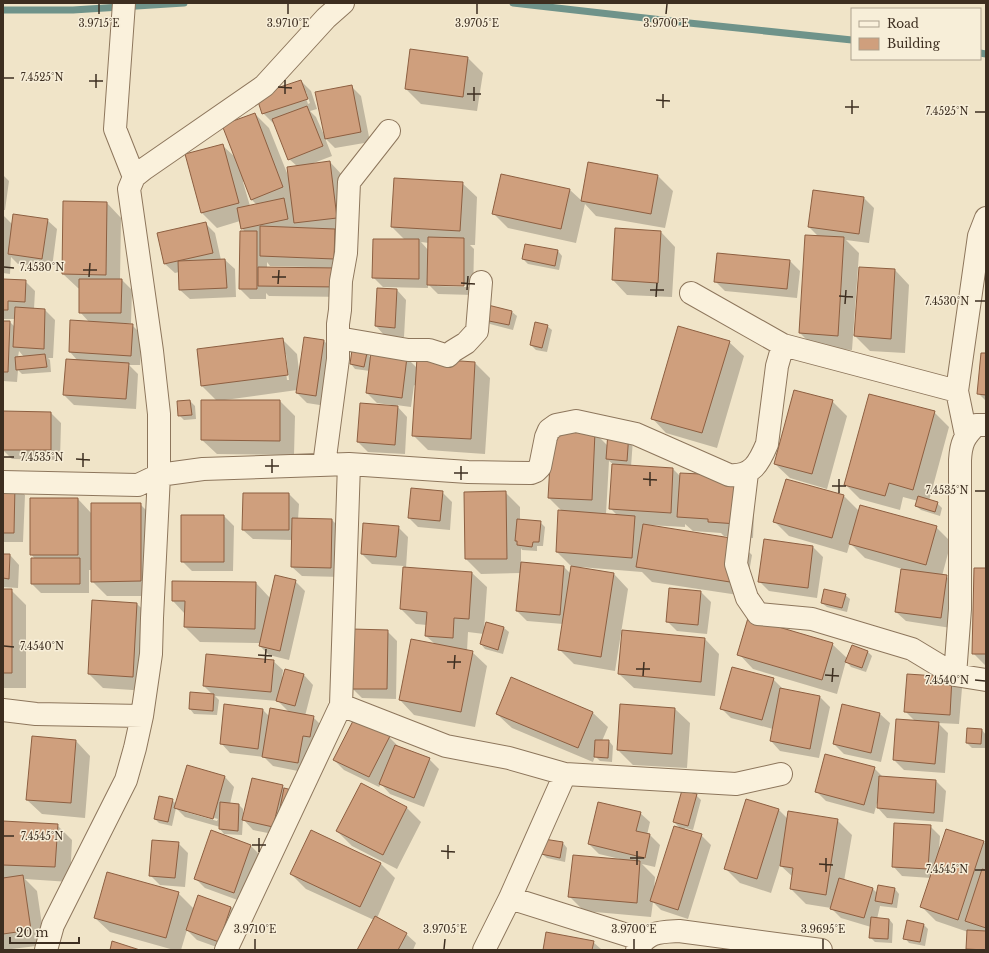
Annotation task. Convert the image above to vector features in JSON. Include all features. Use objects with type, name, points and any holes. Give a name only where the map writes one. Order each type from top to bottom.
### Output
[{"type":"street","points":[[124,3],[115,129],[134,177]]},
{"type":"street","points":[[46,950],[53,925],[126,780],[142,716],[151,654],[159,475],[158,406],[152,351],[129,189],[134,177],[144,169],[264,86],[326,18],[343,3]]},
{"type":"street","points":[[324,465],[338,359],[341,281],[346,253],[349,182],[389,131]]},
{"type":"street","points":[[966,435],[957,391],[979,236],[986,218]]},
{"type":"street","points":[[338,338],[408,350],[429,350],[448,356],[466,343],[477,331],[481,282]]},
{"type":"street","points":[[691,293],[783,345],[957,391]]},
{"type":"street","points":[[3,482],[138,485],[159,475],[203,469],[349,464],[468,472],[531,473],[540,467],[546,437],[549,430],[556,425],[576,421],[636,434],[728,474],[738,476],[747,472],[756,464],[762,456],[767,444],[777,366],[783,345]]},
{"type":"street","points":[[955,675],[960,609],[961,445],[966,435],[976,425],[986,424]]},
{"type":"street","points":[[226,950],[341,705],[349,464]]},
{"type":"street","points":[[747,472],[736,560],[746,598],[758,614],[812,618],[912,649],[955,675],[986,680]]},
{"type":"street","points":[[341,705],[446,746],[509,758],[565,774],[736,784],[781,774]]},
{"type":"street","points":[[3,710],[36,714],[142,716]]},
{"type":"street","points":[[484,950],[510,898],[565,774]]},
{"type":"street","points":[[510,898],[640,945],[659,932],[679,931],[821,950]]},
{"type":"building","points":[[410,49],[468,57],[463,97],[405,89]]},
{"type":"building","points":[[301,80],[308,99],[262,114],[256,95]]},
{"type":"building","points":[[352,85],[361,132],[325,139],[315,92]]},
{"type":"building","points":[[307,106],[323,146],[288,160],[272,119]]},
{"type":"building","points":[[255,113],[283,187],[251,200],[222,125]]},
{"type":"building","points":[[223,144],[239,203],[201,213],[185,154]]},
{"type":"building","points":[[330,161],[337,218],[294,223],[287,167]]},
{"type":"building","points":[[588,162],[658,175],[651,214],[581,201]]},
{"type":"building","points":[[501,174],[570,189],[561,229],[492,214]]},
{"type":"building","points":[[394,178],[463,182],[460,231],[391,227]]},
{"type":"building","points":[[813,190],[864,197],[859,234],[808,227]]},
{"type":"building","points":[[284,198],[288,219],[241,229],[237,208]]},
{"type":"building","points":[[63,201],[107,202],[106,275],[62,274]]},
{"type":"building","points":[[13,214],[48,219],[42,259],[8,254]]},
{"type":"building","points":[[206,222],[213,253],[164,264],[157,233]]},
{"type":"building","points":[[260,226],[335,229],[334,259],[260,256]]},
{"type":"building","points":[[615,228],[661,231],[658,283],[612,280]]},
{"type":"building","points":[[240,231],[257,231],[257,289],[239,289]]},
{"type":"building","points":[[805,235],[844,237],[838,336],[799,333]]},
{"type":"building","points":[[428,237],[464,238],[464,286],[427,285]]},
{"type":"building","points":[[373,239],[419,239],[419,279],[372,278]]},
{"type":"building","points":[[525,244],[558,250],[555,266],[522,259]]},
{"type":"building","points":[[717,253],[790,260],[787,289],[714,282]]},
{"type":"building","points":[[225,259],[227,288],[179,290],[178,261]]},
{"type":"building","points":[[258,267],[338,268],[338,287],[258,286]]},
{"type":"building","points":[[859,267],[895,269],[891,339],[854,336]]},
{"type":"building","points":[[3,279],[26,280],[25,302],[8,301],[8,310],[3,310]]},
{"type":"building","points":[[79,279],[122,279],[121,313],[79,313]]},
{"type":"building","points":[[377,288],[397,289],[395,328],[375,326]]},
{"type":"building","points":[[488,305],[512,311],[509,325],[484,320]]},
{"type":"building","points":[[15,307],[45,309],[44,349],[13,347]]},
{"type":"building","points":[[70,320],[133,324],[131,356],[69,352]]},
{"type":"building","points":[[3,321],[10,321],[8,372],[3,372]]},
{"type":"building","points":[[535,322],[548,325],[542,348],[530,345]]},
{"type":"building","points":[[678,326],[730,341],[702,433],[651,419]]},
{"type":"building","points":[[304,337],[324,340],[316,396],[296,393]]},
{"type":"building","points":[[283,338],[288,375],[201,386],[197,349]]},
{"type":"building","points":[[352,350],[367,353],[364,367],[350,364]]},
{"type":"building","points":[[371,352],[407,357],[402,398],[366,393]]},
{"type":"building","points":[[981,353],[986,353],[986,395],[977,394]]},
{"type":"building","points":[[45,354],[47,367],[16,370],[15,357]]},
{"type":"building","points":[[417,358],[475,362],[471,439],[412,436]]},
{"type":"building","points":[[66,359],[129,363],[126,399],[63,395]]},
{"type":"building","points":[[794,390],[833,400],[812,474],[774,464]]},
{"type":"building","points":[[869,394],[935,411],[913,490],[889,483],[885,496],[844,485]]},
{"type":"building","points":[[190,400],[192,415],[178,416],[177,401]]},
{"type":"building","points":[[201,400],[280,400],[280,441],[201,440]]},
{"type":"building","points":[[360,403],[398,406],[395,445],[357,442]]},
{"type":"building","points":[[3,411],[51,412],[51,450],[3,450]]},
{"type":"building","points":[[552,430],[595,432],[592,500],[548,498]]},
{"type":"building","points":[[608,432],[629,433],[627,461],[606,459]]},
{"type":"building","points":[[612,464],[673,468],[671,513],[609,509]]},
{"type":"building","points":[[680,473],[741,476],[738,524],[708,522],[708,519],[677,517]]},
{"type":"building","points":[[786,479],[844,495],[832,538],[773,522]]},
{"type":"building","points":[[3,484],[15,485],[14,533],[3,533]]},
{"type":"building","points":[[411,488],[443,491],[440,521],[408,518]]},
{"type":"building","points":[[506,491],[507,559],[465,559],[464,492]]},
{"type":"building","points":[[243,493],[289,493],[289,530],[242,530]]},
{"type":"building","points":[[918,496],[938,502],[935,512],[915,506]]},
{"type":"building","points":[[30,498],[78,498],[78,555],[30,555]]},
{"type":"building","points":[[91,503],[141,503],[141,581],[91,582]]},
{"type":"building","points":[[860,505],[937,526],[926,565],[849,544]]},
{"type":"building","points":[[558,510],[635,516],[632,558],[556,552]]},
{"type":"building","points":[[181,515],[224,515],[224,562],[181,562]]},
{"type":"building","points":[[292,518],[332,519],[331,568],[291,567]]},
{"type":"building","points":[[517,519],[541,521],[539,542],[533,542],[532,547],[517,545],[517,541],[515,541]]},
{"type":"building","points":[[363,523],[399,526],[396,557],[361,554]]},
{"type":"building","points":[[643,524],[737,539],[730,582],[636,567]]},
{"type":"building","points":[[764,539],[813,546],[808,588],[758,582]]},
{"type":"building","points":[[3,554],[10,554],[9,579],[3,578]]},
{"type":"building","points":[[31,558],[80,558],[80,584],[31,584]]},
{"type":"building","points":[[521,562],[564,566],[560,615],[516,611]]},
{"type":"building","points":[[571,566],[614,573],[601,657],[558,650]]},
{"type":"building","points":[[403,567],[472,572],[469,619],[454,618],[453,638],[425,636],[427,612],[400,609]]},
{"type":"building","points":[[974,568],[986,568],[986,654],[972,654]]},
{"type":"building","points":[[901,569],[947,575],[941,618],[895,612]]},
{"type":"building","points":[[275,575],[296,580],[280,651],[259,646]]},
{"type":"building","points":[[172,581],[256,582],[255,629],[184,627],[185,601],[172,601]]},
{"type":"building","points":[[669,588],[701,591],[698,625],[666,622]]},
{"type":"building","points":[[3,589],[12,589],[12,673],[3,673]]},
{"type":"building","points":[[824,589],[846,594],[842,608],[821,603]]},
{"type":"building","points":[[92,600],[137,603],[133,677],[88,674]]},
{"type":"building","points":[[748,618],[833,643],[822,680],[737,655]]},
{"type":"building","points":[[486,622],[504,627],[498,650],[480,644]]},
{"type":"building","points":[[352,629],[388,630],[387,689],[351,689]]},
{"type":"building","points":[[622,630],[705,638],[701,682],[618,674]]},
{"type":"building","points":[[411,639],[473,651],[461,712],[399,700]]},
{"type":"building","points":[[852,645],[868,651],[862,668],[845,662]]},
{"type":"building","points":[[206,654],[274,660],[271,692],[203,686]]},
{"type":"building","points":[[732,667],[774,678],[762,720],[720,709]]},
{"type":"building","points":[[285,669],[304,674],[295,706],[276,701]]},
{"type":"building","points":[[907,674],[952,677],[950,715],[904,712]]},
{"type":"building","points":[[511,677],[593,712],[578,748],[496,714]]},
{"type":"building","points":[[780,688],[820,696],[810,749],[770,741]]},
{"type":"building","points":[[190,692],[214,694],[213,711],[189,709]]},
{"type":"building","points":[[224,704],[263,709],[258,749],[220,744]]},
{"type":"building","points":[[620,704],[675,708],[672,754],[617,750]]},
{"type":"building","points":[[842,704],[880,713],[871,753],[833,744]]},
{"type":"building","points":[[270,708],[314,716],[310,737],[303,736],[298,763],[262,757]]},
{"type":"building","points":[[354,719],[390,736],[369,777],[333,760]]},
{"type":"building","points":[[896,719],[939,722],[935,764],[893,760]]},
{"type":"building","points":[[967,728],[982,729],[981,744],[966,743]]},
{"type":"building","points":[[32,736],[76,740],[71,803],[26,800]]},
{"type":"building","points":[[595,740],[609,740],[608,758],[594,757]]},
{"type":"building","points":[[395,745],[430,758],[414,798],[379,784]]},
{"type":"building","points":[[825,754],[875,767],[864,805],[815,792]]},
{"type":"building","points":[[187,765],[225,776],[213,819],[174,808]]},
{"type":"building","points":[[879,776],[936,780],[934,813],[877,808]]},
{"type":"building","points":[[252,778],[283,785],[273,827],[242,820]]},
{"type":"building","points":[[361,783],[407,807],[383,855],[336,831]]},
{"type":"building","points":[[284,788],[292,790],[288,809],[280,808]]},
{"type":"building","points":[[682,790],[697,794],[688,826],[673,822]]},
{"type":"building","points":[[159,796],[173,799],[168,822],[154,819]]},
{"type":"building","points":[[746,799],[779,809],[757,879],[724,869]]},
{"type":"building","points":[[220,802],[239,804],[238,831],[219,829]]},
{"type":"building","points":[[598,802],[641,812],[636,831],[650,834],[645,858],[588,844]]},
{"type":"building","points":[[788,811],[838,819],[826,895],[790,889],[793,868],[780,866]]},
{"type":"building","points":[[3,821],[58,824],[55,867],[3,865]]},
{"type":"building","points":[[894,823],[931,825],[928,869],[892,867]]},
{"type":"building","points":[[674,826],[702,834],[678,910],[650,901]]},
{"type":"building","points":[[946,829],[984,841],[958,920],[920,907]]},
{"type":"building","points":[[211,830],[251,845],[234,893],[194,879]]},
{"type":"building","points":[[311,830],[381,863],[360,907],[290,874]]},
{"type":"building","points":[[544,839],[563,842],[560,858],[541,854]]},
{"type":"building","points":[[152,840],[179,842],[175,878],[149,876]]},
{"type":"building","points":[[573,855],[640,861],[637,903],[568,897]]},
{"type":"building","points":[[982,869],[986,870],[986,928],[965,921]]},
{"type":"building","points":[[107,872],[179,892],[166,938],[94,918]]},
{"type":"building","points":[[23,875],[31,930],[3,934],[3,878]]},
{"type":"building","points":[[839,878],[873,888],[864,918],[830,909]]},
{"type":"building","points":[[878,885],[895,888],[892,904],[875,901]]},
{"type":"building","points":[[198,895],[231,907],[219,942],[186,930]]},
{"type":"building","points":[[375,916],[407,933],[398,950],[357,950]]},
{"type":"building","points":[[871,917],[889,919],[888,939],[869,938]]},
{"type":"building","points":[[907,920],[924,924],[920,942],[903,939]]},
{"type":"building","points":[[967,930],[986,931],[986,950],[966,949]]},
{"type":"building","points":[[546,932],[594,941],[592,950],[543,950]]},
{"type":"building","points":[[112,941],[140,950],[110,950]]},
{"type":"waterway","points":[[3,10],[73,10],[184,3]]},
{"type":"waterway","points":[[513,3],[851,40]]},
{"type":"waterway","points":[[981,53],[986,54]]}]
